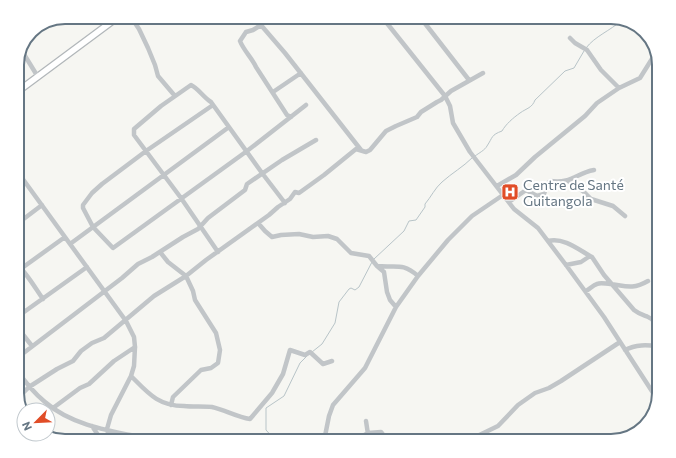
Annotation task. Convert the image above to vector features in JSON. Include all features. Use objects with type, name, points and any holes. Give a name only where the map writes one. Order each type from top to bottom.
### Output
[{"type":"main road","points":[[24,87],[109,24]]},
{"type":"street","points":[[136,24],[148,48],[158,76],[176,96]]},
{"type":"street","points":[[388,24],[445,96],[450,106],[453,123],[470,152],[514,209],[538,228],[548,241],[586,291],[652,391]]},
{"type":"street","points":[[425,24],[469,80]]},
{"type":"street","points":[[291,117],[287,115],[258,71],[254,62],[247,55],[240,41],[246,32],[261,25],[301,73],[361,150]]},
{"type":"street","points":[[570,38],[575,44],[585,49],[601,70],[619,88]]},
{"type":"street","points":[[25,55],[38,76]]},
{"type":"street","points":[[497,186],[516,175],[535,157],[585,116],[597,103],[619,88],[640,78],[652,59]]},
{"type":"street","points":[[273,92],[301,73]]},
{"type":"street","points":[[24,392],[29,387],[57,369],[73,361],[81,351],[92,343],[104,338],[154,296],[186,276],[258,223],[290,199],[295,192],[299,192],[324,176],[356,149],[366,152],[370,150],[386,131],[417,117],[421,112],[469,80],[483,73]]},
{"type":"street","points":[[218,252],[181,198],[134,135],[134,129],[191,85],[214,105],[228,127],[285,203]]},
{"type":"street","points":[[214,105],[146,151],[96,189],[83,205],[83,208],[93,227],[113,248],[247,151],[306,105]]},
{"type":"street","points":[[70,244],[228,127]]},
{"type":"street","points":[[24,352],[104,292],[138,264],[198,229],[208,218],[245,190],[247,184],[262,173],[316,140]]},
{"type":"street","points":[[509,202],[526,190],[537,196],[544,194],[547,184],[550,181],[568,181],[588,171],[594,170]]},
{"type":"street","points":[[24,181],[126,321],[134,337],[134,366],[131,376],[111,414],[107,429],[108,434]]},
{"type":"street","points":[[568,181],[591,199],[613,206],[625,216]]},
{"type":"street","points":[[325,434],[333,405],[365,368],[396,307],[418,276],[448,240],[472,216],[503,195]]},
{"type":"street","points":[[24,219],[42,205]]},
{"type":"street","points":[[258,223],[272,237],[299,234],[313,237],[328,236],[337,239],[351,253],[369,256],[384,272],[387,292],[390,300],[396,307]]},
{"type":"street","points":[[24,267],[65,237]]},
{"type":"street","points":[[548,241],[554,240],[570,244],[590,256],[638,314],[652,319]]},
{"type":"street","points":[[160,252],[168,262],[186,276],[193,291],[195,300],[216,333],[220,350],[218,363],[211,368],[201,370],[173,397],[170,405]]},
{"type":"street","points":[[566,265],[581,262],[590,256]]},
{"type":"street","points":[[377,266],[404,267],[411,270],[418,276]]},
{"type":"street","points":[[24,313],[86,267]]},
{"type":"street","points":[[24,272],[44,299]]},
{"type":"street","points":[[586,291],[598,283],[634,287],[648,281]]},
{"type":"street","points":[[24,336],[32,346]]},
{"type":"street","points":[[481,434],[498,426],[518,405],[535,393],[549,388],[561,381],[620,342]]},
{"type":"street","points":[[625,350],[637,345],[652,346]]},
{"type":"street","points":[[56,406],[80,388],[89,384],[114,361],[135,347]]},
{"type":"street","points":[[131,376],[159,402],[170,405],[212,407],[250,420],[272,393],[283,374],[290,350],[305,355],[311,352],[323,364],[332,361]]},
{"type":"street","points":[[24,380],[44,402]]},
{"type":"street","points":[[56,410],[68,417],[92,426],[128,434]]},
{"type":"street","points":[[366,421],[368,433],[381,432],[383,434]]},
{"type":"street","points":[[92,426],[97,434]]},
{"type":"waterway","points":[[586,48],[594,40],[617,24]]},
{"type":"waterway","points":[[475,156],[485,149],[494,135],[502,131],[512,119],[531,106],[535,100],[565,71],[574,68],[584,51]]},
{"type":"waterway","points":[[374,259],[404,231],[409,221],[416,220],[425,207],[425,204],[440,184],[472,158]]},
{"type":"waterway","points":[[312,352],[322,344],[335,323],[339,302],[349,289],[351,288],[355,290],[359,287],[372,262]]},
{"type":"waterway","points":[[270,434],[266,430],[266,408],[284,396],[300,363],[308,355]]},
{"type":"place","name":"Centre de Santé Guitangola","points":[[510,192]]}]
